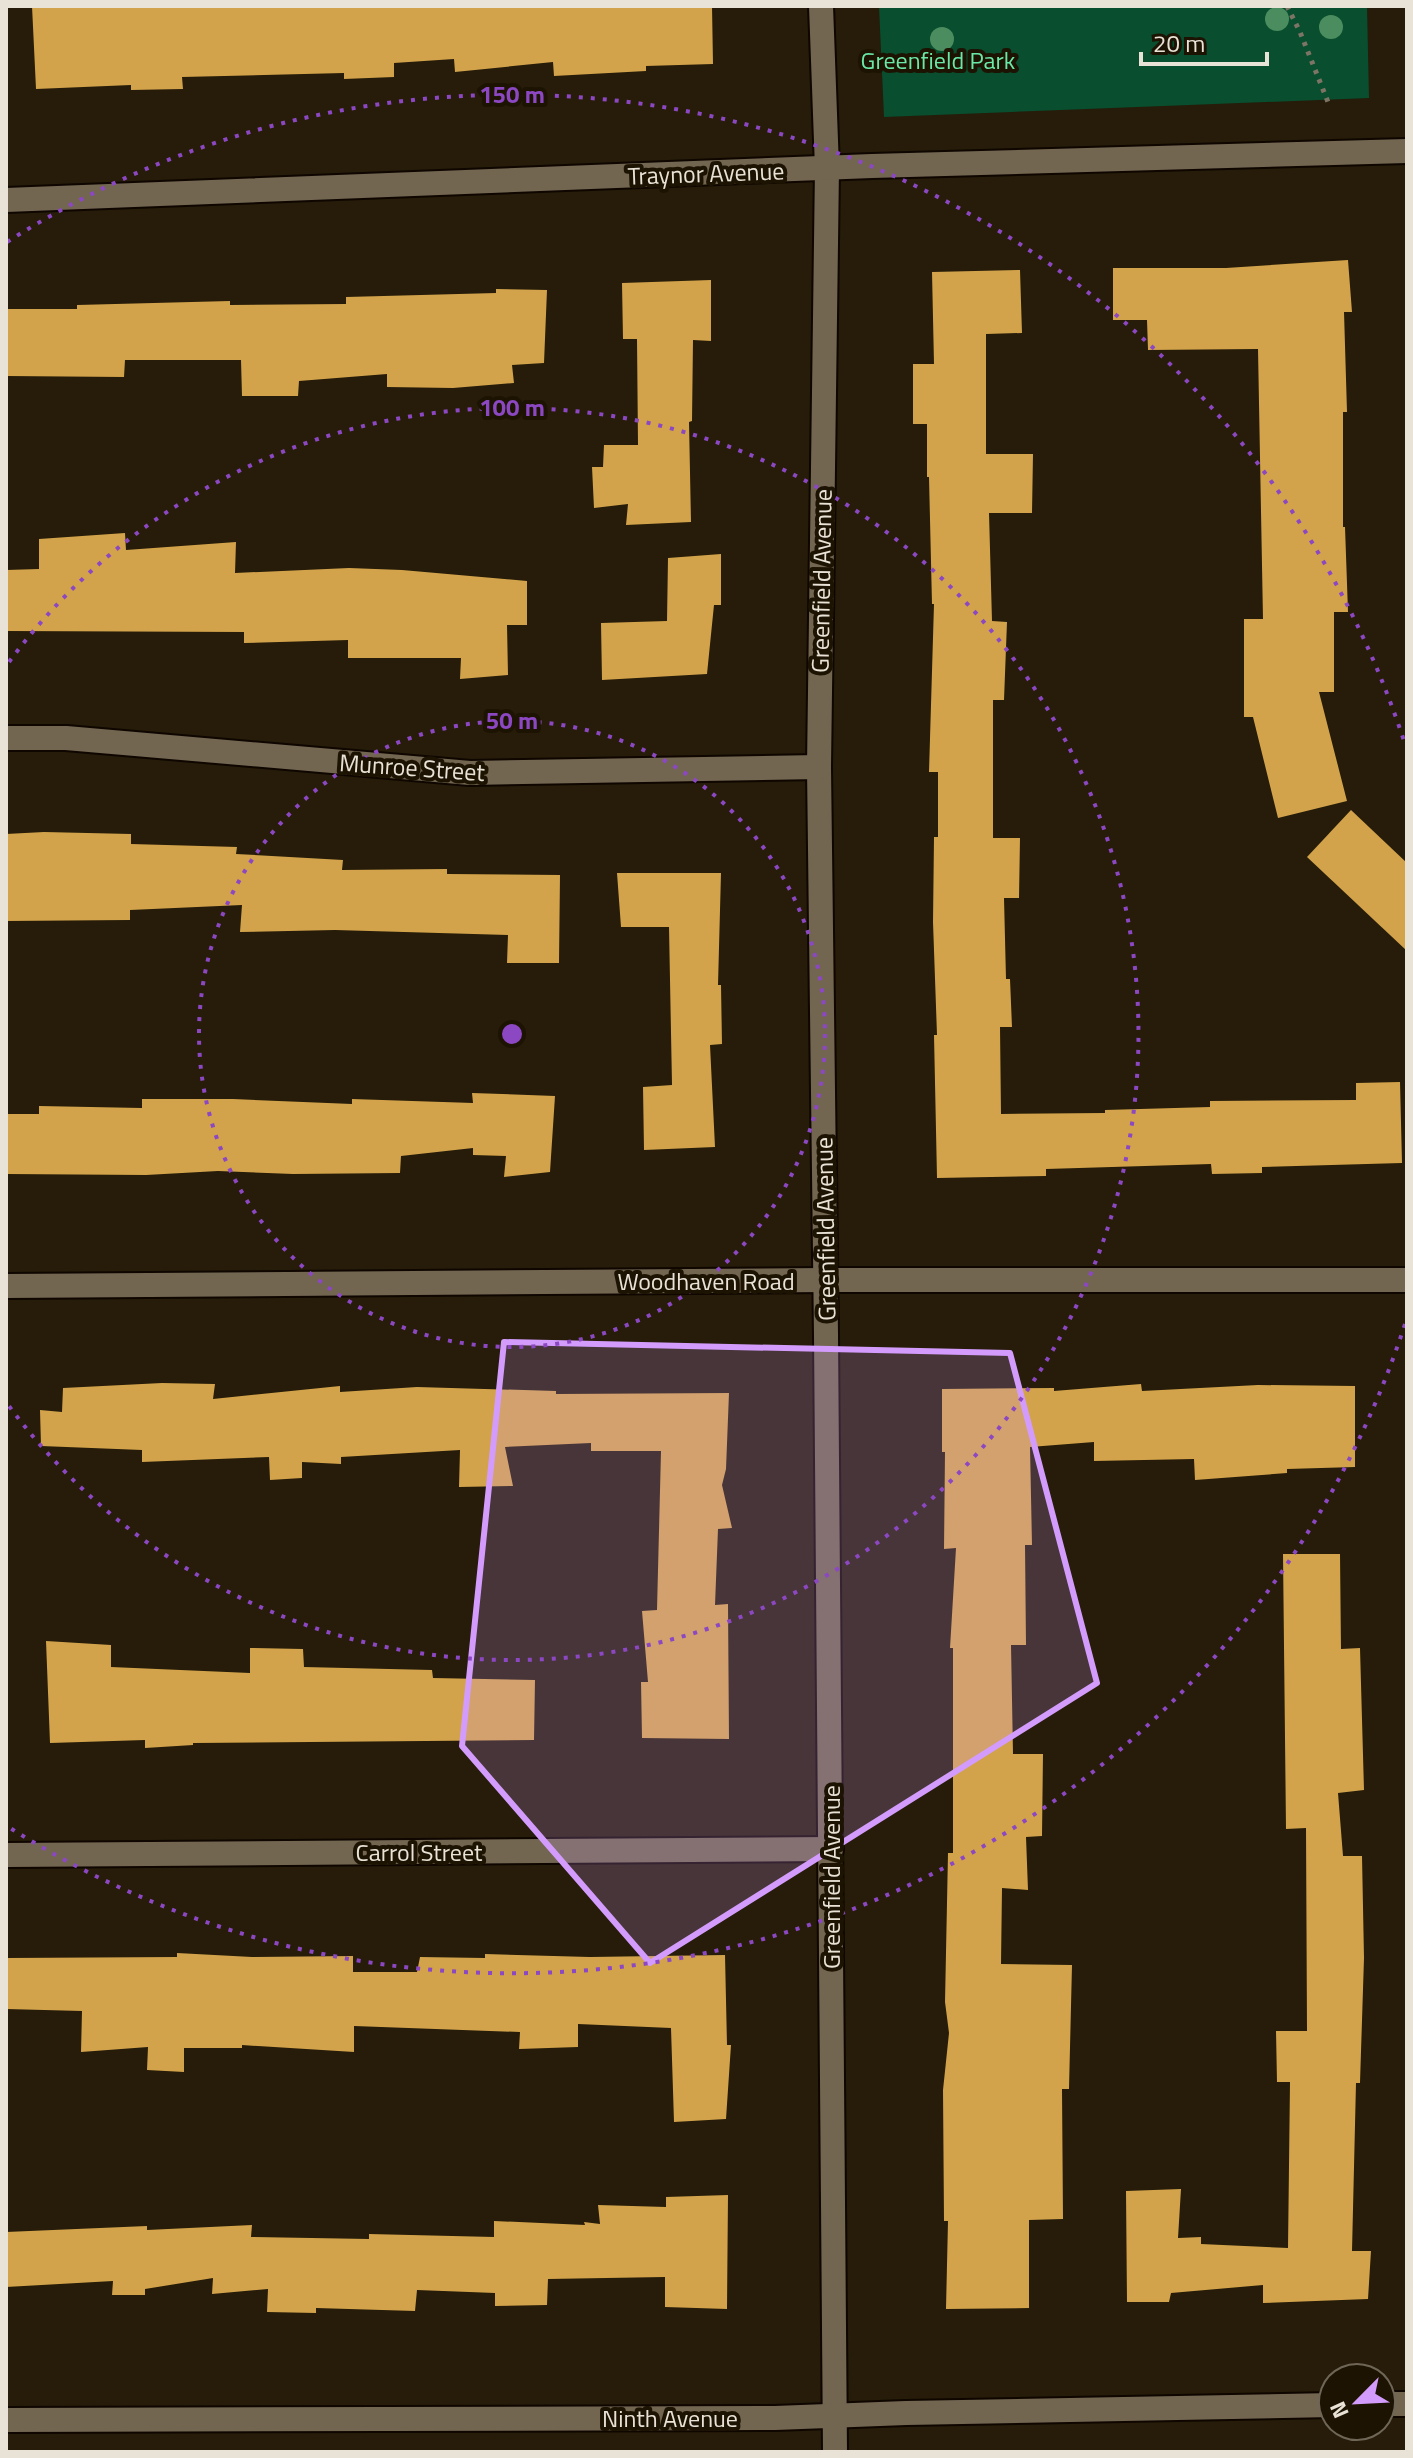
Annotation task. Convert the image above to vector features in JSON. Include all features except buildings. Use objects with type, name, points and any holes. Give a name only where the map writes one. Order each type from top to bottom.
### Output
[{"type":"street","name":"Greenfield Avenue","points":[[821,6],[827,168],[819,767],[835,2452]]},
{"type":"street","name":"Traynor Avenue","points":[[6,200],[827,168],[1407,151]]},
{"type":"street","name":"Munroe Street","points":[[6,738],[66,738],[470,773],[819,767]]},
{"type":"street","name":"Woodhaven Road","points":[[6,1286],[826,1280],[1407,1280]]},
{"type":"street","name":"Carrol Street","points":[[6,1855],[831,1849]]},
{"type":"street","name":"Ninth Avenue","points":[[6,2420],[834,2417],[1317,2405]]},
{"type":"path","points":[[1287,6],[1330,107]]},
{"type":"highlighted area","points":[[504,1342],[1010,1353],[1097,1683],[650,1963],[462,1746]]},
{"type":"green space","name":"Greenfield Park","points":[[879,6],[1367,6],[1369,98],[884,117]]}]
